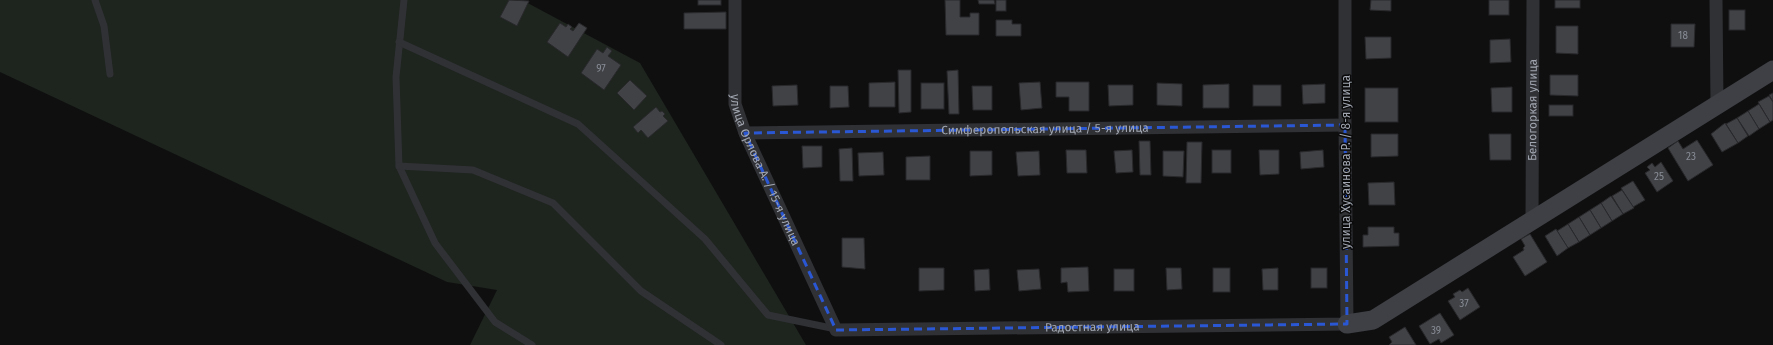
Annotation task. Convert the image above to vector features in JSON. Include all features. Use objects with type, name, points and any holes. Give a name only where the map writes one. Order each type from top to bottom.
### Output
[{"type":"street","name":"улица Орлова А. / 15-я улица","points":[[735,0],[736,104],[745,133],[836,330]]},
{"type":"street","name":"улица Хусаинова Р. / 8-я улица","points":[[1345,0],[1347,324]]},
{"type":"street","name":"Белогоркая улица","points":[[1532,220],[1533,0]]},
{"type":"street","points":[[1716,0],[1717,104]]},
{"type":"street","points":[[1347,324],[1373,320],[1773,70]]},
{"type":"street","name":"Симферопольская улица / 5-я улица","points":[[745,133],[1345,125]]},
{"type":"street","name":"Радостная улица","points":[[836,330],[1347,324]]},
{"type":"lane","points":[[95,0],[104,26],[110,74]]},
{"type":"lane","points":[[404,0],[396,77],[400,166],[435,242],[440,249],[495,322],[532,345]]},
{"type":"lane","points":[[400,42],[578,124],[705,239],[768,315],[836,330]]},
{"type":"lane","points":[[400,166],[472,170],[553,203],[640,291],[721,345]]},
{"type":"highlighted area","points":[[1345,125],[1347,324],[836,330],[745,133]]},
{"type":"shaded area","points":[[0,0],[522,0],[640,63],[806,345],[470,345],[497,290],[447,282],[0,72]]},
{"type":"building","points":[[509,0],[529,1],[517,26],[500,17]]},
{"type":"building","points":[[698,0],[721,0],[721,5],[698,5]]},
{"type":"building","points":[[945,0],[960,0],[960,17],[970,17],[970,13],[979,13],[979,35],[946,35]]},
{"type":"building","points":[[978,0],[994,0],[995,4],[979,4]]},
{"type":"building","points":[[996,0],[1006,0],[1006,11],[996,11]]},
{"type":"building","points":[[1371,0],[1391,0],[1391,11],[1370,10]]},
{"type":"building","points":[[1489,0],[1509,0],[1509,15],[1489,15]]},
{"type":"building","points":[[1555,0],[1580,0],[1580,8],[1555,8]]},
{"type":"building","points":[[1729,10],[1745,10],[1745,30],[1729,30]]},
{"type":"building","points":[[726,12],[726,29],[684,29],[684,13]]},
{"type":"building","points":[[996,20],[1012,20],[1012,24],[1021,24],[1021,36],[996,36]]},
{"type":"building","points":[[560,23],[566,27],[568,24],[572,27],[570,29],[573,31],[579,23],[587,28],[568,57],[547,42]]},
{"type":"building","points":[[1671,24],[1695,24],[1694,47],[1671,47]]},
{"type":"building","points":[[1556,26],[1578,26],[1578,54],[1556,53]]},
{"type":"building","points":[[1365,37],[1391,37],[1391,58],[1366,59]]},
{"type":"building","points":[[1510,39],[1511,62],[1490,63],[1490,40]]},
{"type":"building","points":[[607,47],[612,51],[608,56],[621,65],[604,90],[581,73],[597,49],[603,53]]},
{"type":"building","points":[[898,70],[911,70],[911,112],[899,113]]},
{"type":"building","points":[[958,70],[959,114],[949,114],[947,71]]},
{"type":"building","points":[[1550,75],[1578,75],[1578,96],[1550,95]]},
{"type":"building","points":[[630,80],[647,96],[634,110],[617,93]]},
{"type":"building","points":[[895,82],[895,107],[869,107],[869,83]]},
{"type":"building","points":[[1040,82],[1042,108],[1021,110],[1019,83]]},
{"type":"building","points":[[1056,82],[1089,82],[1089,111],[1069,111],[1069,97],[1056,97]]},
{"type":"building","points":[[921,83],[944,83],[944,109],[921,109]]},
{"type":"building","points":[[1157,83],[1182,84],[1182,106],[1157,105]]},
{"type":"building","points":[[1229,84],[1229,108],[1203,108],[1203,85]]},
{"type":"building","points":[[1325,84],[1325,103],[1303,104],[1302,85]]},
{"type":"building","points":[[797,85],[798,105],[773,106],[772,86]]},
{"type":"building","points":[[1108,85],[1133,85],[1133,105],[1109,106]]},
{"type":"building","points":[[1253,85],[1281,85],[1281,106],[1253,106]]},
{"type":"building","points":[[830,86],[848,86],[849,107],[830,108]]},
{"type":"building","points":[[972,86],[992,86],[992,110],[973,110]]},
{"type":"building","points":[[1512,87],[1512,112],[1492,112],[1491,88]]},
{"type":"building","points":[[1365,88],[1398,88],[1398,122],[1365,122]]},
{"type":"building","points":[[1773,93],[1773,102],[1769,95]]},
{"type":"building","points":[[1769,96],[1773,102],[1773,120],[1770,122],[1758,102]]},
{"type":"building","points":[[1759,104],[1770,122],[1759,129],[1748,111]]},
{"type":"building","points":[[1549,105],[1573,105],[1573,116],[1549,116]]},
{"type":"building","points":[[656,107],[660,112],[662,111],[665,114],[663,116],[668,121],[648,138],[641,130],[638,133],[633,127]]},
{"type":"building","points":[[1748,111],[1759,129],[1749,136],[1737,118]]},
{"type":"building","points":[[1737,118],[1748,136],[1738,143],[1726,124]]},
{"type":"building","points":[[1725,123],[1738,143],[1722,152],[1711,134]]},
{"type":"building","points":[[1371,134],[1398,134],[1398,156],[1371,157]]},
{"type":"building","points":[[1489,134],[1511,134],[1511,160],[1490,160]]},
{"type":"building","points":[[1697,140],[1713,165],[1688,181],[1668,148],[1678,141],[1683,149]]},
{"type":"building","points":[[1139,141],[1150,141],[1151,175],[1140,175]]},
{"type":"building","points":[[1187,142],[1202,142],[1201,183],[1186,183]]},
{"type":"building","points":[[802,146],[822,146],[822,167],[803,168]]},
{"type":"building","points":[[852,148],[853,181],[840,181],[839,149]]},
{"type":"building","points":[[1066,150],[1086,150],[1087,173],[1067,173]]},
{"type":"building","points":[[1132,150],[1133,172],[1116,173],[1114,151]]},
{"type":"building","points":[[1212,150],[1231,150],[1231,173],[1212,173]]},
{"type":"building","points":[[1259,150],[1279,150],[1279,174],[1260,175]]},
{"type":"building","points":[[1323,150],[1324,167],[1301,169],[1300,152]]},
{"type":"building","points":[[970,151],[992,151],[992,175],[970,176]]},
{"type":"building","points":[[1039,151],[1040,175],[1018,176],[1016,152]]},
{"type":"building","points":[[1163,151],[1184,151],[1183,177],[1163,176]]},
{"type":"building","points":[[883,152],[884,175],[859,176],[858,153]]},
{"type":"building","points":[[930,156],[930,180],[906,180],[906,157]]},
{"type":"building","points":[[1661,162],[1673,181],[1657,192],[1645,173],[1650,170],[1647,167],[1652,163],[1655,167]]},
{"type":"building","points":[[1633,181],[1645,200],[1633,207],[1621,188]]},
{"type":"building","points":[[1394,182],[1395,205],[1369,205],[1368,183]]},
{"type":"building","points":[[1622,190],[1634,208],[1623,214],[1612,196]]},
{"type":"building","points":[[1611,196],[1623,214],[1612,221],[1601,203]]},
{"type":"building","points":[[1601,203],[1612,221],[1601,228],[1590,210]]},
{"type":"building","points":[[1590,210],[1601,228],[1590,235],[1579,217]]},
{"type":"building","points":[[1579,217],[1590,235],[1579,242],[1568,224]]},
{"type":"building","points":[[1568,224],[1579,242],[1568,248],[1557,231]]},
{"type":"building","points":[[1368,227],[1394,227],[1394,233],[1399,233],[1399,246],[1363,247],[1363,235],[1368,235]]},
{"type":"building","points":[[1556,229],[1568,248],[1557,256],[1545,236]]},
{"type":"building","points":[[1530,234],[1547,262],[1525,276],[1513,257],[1524,250],[1523,248],[1525,246],[1521,239]]},
{"type":"building","points":[[842,238],[864,238],[865,269],[842,267]]},
{"type":"building","points":[[1088,267],[1089,291],[1068,292],[1067,282],[1061,283],[1061,268]]},
{"type":"building","points":[[919,268],[944,268],[944,290],[919,291]]},
{"type":"building","points":[[1166,268],[1181,268],[1182,289],[1167,290]]},
{"type":"building","points":[[1213,268],[1230,268],[1230,292],[1213,292]]},
{"type":"building","points":[[1278,268],[1278,290],[1263,290],[1262,269]]},
{"type":"building","points":[[1311,268],[1327,268],[1327,288],[1311,288]]},
{"type":"building","points":[[989,269],[990,290],[975,291],[974,270]]},
{"type":"building","points":[[1039,269],[1041,289],[1019,291],[1017,270]]},
{"type":"building","points":[[1114,269],[1134,269],[1134,291],[1114,291]]},
{"type":"building","points":[[1468,288],[1480,307],[1460,320],[1448,301],[1455,297],[1453,294],[1460,290],[1462,292]]},
{"type":"building","points":[[1440,313],[1454,335],[1441,343],[1439,339],[1430,344],[1419,326]]},
{"type":"building","points":[[1405,327],[1416,345],[1389,345],[1392,342],[1389,337]]}]
